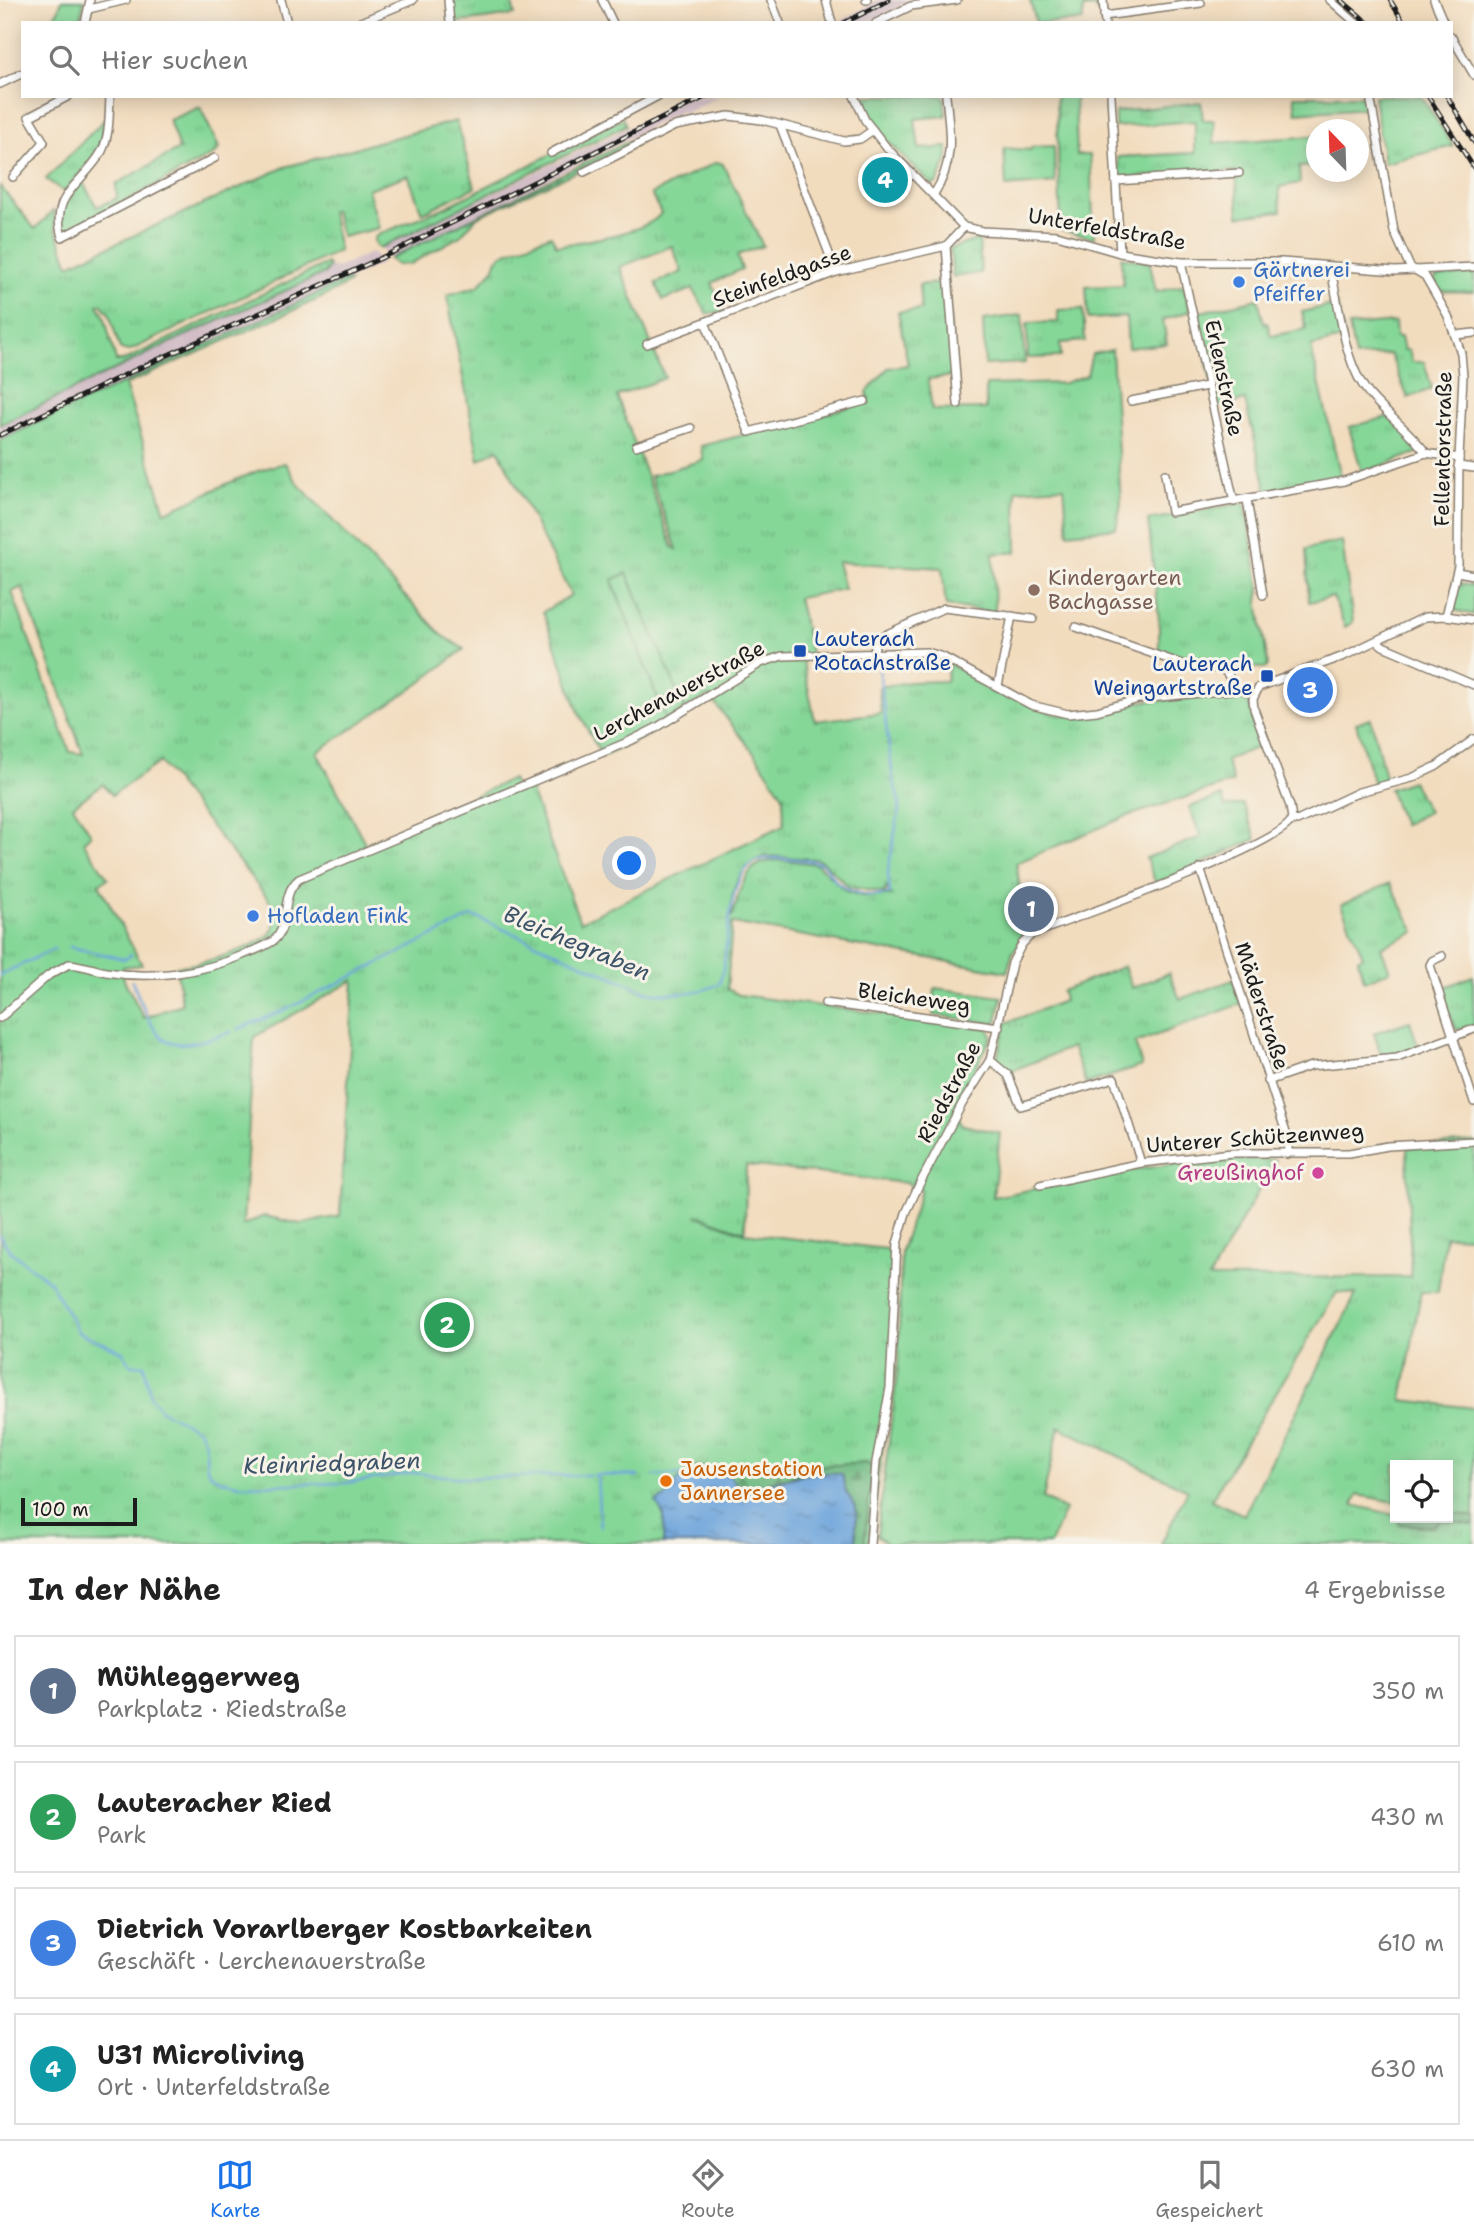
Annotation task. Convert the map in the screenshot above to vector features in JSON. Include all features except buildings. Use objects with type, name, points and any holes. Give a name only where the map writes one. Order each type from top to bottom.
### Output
[{"type":"street","points":[[86,21],[90,0]]},
{"type":"street","points":[[89,9],[127,0]]},
{"type":"street","points":[[281,0],[286,21]]},
{"type":"street","points":[[363,21],[413,0]]},
{"type":"street","points":[[448,0],[450,21]]},
{"type":"street","points":[[602,0],[612,21]]},
{"type":"street","points":[[771,0],[779,21]]},
{"type":"street","points":[[826,0],[831,21]]},
{"type":"street","points":[[880,21],[911,6],[957,0]]},
{"type":"street","points":[[1103,0],[1105,19],[1201,3]]},
{"type":"street","points":[[1330,0],[1354,21]]},
{"type":"street","points":[[1434,0],[1443,21]]},
{"type":"street","points":[[1453,39],[1474,75]]},
{"type":"street","points":[[0,84],[21,74]]},
{"type":"street","points":[[13,177],[44,142],[29,117],[65,98]]},
{"type":"street","points":[[110,98],[109,123],[101,153],[60,206],[57,221],[62,237],[215,158]]},
{"type":"street","points":[[551,153],[654,98]]},
{"type":"street","points":[[855,98],[873,130],[892,154],[964,227],[946,246],[958,404]]},
{"type":"street","points":[[934,194],[941,183],[951,152],[946,98]]},
{"type":"street","points":[[1111,98],[1120,253]]},
{"type":"street","name":"Fellentorstraße","points":[[1370,98],[1394,232],[1410,267],[1424,276],[1456,335],[1463,376],[1457,572],[1446,616]]},
{"type":"street","points":[[584,172],[686,123],[733,115],[844,141],[860,139],[873,130]]},
{"type":"street","points":[[780,125],[836,272]]},
{"type":"street","points":[[1116,181],[1239,173]]},
{"type":"street","name":"Unterfeldstraße","points":[[964,227],[982,231],[1057,235],[1120,253],[1181,262],[1282,262],[1331,268],[1416,271],[1474,267]]},
{"type":"street","name":"Steinfeldgasse","points":[[647,344],[836,272],[946,246]]},
{"type":"street","name":"Erlenstraße","points":[[1181,262],[1234,502]]},
{"type":"street","points":[[1331,268],[1355,369],[1368,394],[1410,431],[1426,453]]},
{"type":"street","points":[[705,322],[749,432],[865,401]]},
{"type":"street","points":[[1456,335],[1474,333]]},
{"type":"street","points":[[1131,401],[1207,386]]},
{"type":"street","points":[[636,446],[691,428]]},
{"type":"street","points":[[1165,474],[1171,512],[1247,500],[1359,477],[1426,453],[1474,468]]},
{"type":"street","points":[[1247,500],[1263,595]]},
{"type":"street","points":[[1457,572],[1474,575]]},
{"type":"street","points":[[874,652],[876,639],[944,608],[1032,619]]},
{"type":"street","points":[[1292,819],[1290,806],[1254,709],[1254,694],[1267,683],[1313,669],[1419,619],[1446,616],[1474,620]]},
{"type":"street","points":[[998,686],[1012,617]]},
{"type":"street","points":[[1076,627],[1182,664],[1223,668],[1229,676],[1232,690]]},
{"type":"street","points":[[1377,641],[1474,685]]},
{"type":"street","name":"Lerchenauerstraße","points":[[0,1018],[49,975],[69,964],[107,972],[160,974],[221,964],[273,941],[284,921],[288,891],[305,875],[396,841],[630,741],[656,728],[761,663],[782,656],[927,652],[943,657],[1047,711],[1068,715],[1097,711],[1139,699],[1232,690],[1254,694]]},
{"type":"street","name":"Riedstraße","points":[[870,1544],[876,1462],[890,1388],[897,1244],[906,1213],[919,1186],[962,1104],[990,1060],[1012,963],[1022,944],[1032,934],[1200,868],[1281,831],[1292,819],[1297,821],[1359,792],[1412,778],[1437,766],[1474,739]]},
{"type":"street","name":"Mäderstraße","points":[[1200,868],[1289,1142],[1287,1154]]},
{"type":"street","points":[[1442,956],[1430,965],[1474,1102]]},
{"type":"street","name":"Bleicheweg","points":[[825,1003],[999,1027]]},
{"type":"street","points":[[1268,1081],[1311,1066],[1397,1058],[1474,1029]]},
{"type":"street","points":[[990,1060],[1011,1079],[1021,1106],[1114,1078],[1140,1163]]},
{"type":"street","name":"Unterer Schützenweg","points":[[1040,1185],[1140,1163],[1232,1153],[1349,1153],[1388,1146],[1474,1141]]},
{"type":"shaded area","points":[[878,0],[913,0],[872,21],[841,21]]},
{"type":"shaded area","points":[[683,98],[716,98],[683,114],[682,111],[393,258],[390,259],[380,248],[650,117]]},
{"type":"shaded area","points":[[372,252],[382,262],[379,265],[0,440],[0,425],[180,338],[324,274],[328,268],[339,267]]},
{"type":"green space","points":[[62,0],[84,0],[80,21],[50,21],[58,11]]},
{"type":"green space","points":[[452,0],[511,0],[515,15],[468,21],[453,21]]},
{"type":"green space","points":[[1030,0],[1100,0],[1101,6],[1096,10],[1096,7],[1083,8],[1083,21],[1035,21]]},
{"type":"green space","points":[[863,98],[944,98],[946,116],[915,119],[919,149],[948,147],[948,159],[937,183],[932,185],[887,140]]},
{"type":"green space","points":[[1056,98],[1075,98],[1077,155],[1090,155],[1094,238],[1061,230]]},
{"type":"green space","points":[[1294,98],[1367,98],[1368,108],[1296,113]]},
{"type":"green space","points":[[1374,98],[1422,98],[1453,146],[1384,163]]},
{"type":"green space","points":[[1201,102],[1203,120],[1214,120],[1214,143],[1306,137],[1306,167],[1299,167],[1300,183],[1279,187],[1281,211],[1239,216],[1236,171],[1118,178],[1118,157],[1195,153],[1195,121],[1115,127],[1115,112]]},
{"type":"green space","points":[[200,107],[219,148],[216,153],[75,228],[65,231],[62,228],[63,208],[82,181],[97,207],[117,198],[116,184],[179,149],[169,120]]},
{"type":"green space","points":[[106,118],[102,147],[64,192],[46,179]]},
{"type":"green space","points":[[623,118],[626,125],[380,248],[375,245],[374,238],[380,234],[446,207]]},
{"type":"green space","points":[[456,121],[475,187],[422,213],[408,175],[368,189],[379,228],[342,237],[334,210],[331,211],[339,251],[129,351],[120,349],[109,313],[101,304],[98,305],[104,315],[116,361],[123,361],[327,263],[329,267],[325,273],[180,338],[0,425],[0,186],[35,229],[54,210],[56,230],[69,265],[285,167]]},
{"type":"green space","points":[[636,138],[639,143],[477,217],[460,236],[410,264],[397,265],[389,259]]},
{"type":"green space","points":[[1054,146],[1055,183],[1006,187],[1004,148],[1031,150],[1031,147]]},
{"type":"green space","points":[[717,162],[723,164],[763,246],[737,255],[742,269],[712,283],[724,311],[707,314],[693,289],[663,300],[656,283],[682,272],[672,246],[620,267],[665,378],[617,396],[673,547],[677,549],[650,476],[703,460],[701,446],[869,402],[867,392],[888,368],[908,365],[898,312],[921,310],[919,285],[947,282],[954,376],[928,379],[932,410],[986,409],[986,385],[1064,383],[1087,375],[1092,354],[1112,350],[1121,504],[1116,528],[1068,533],[1064,487],[1016,490],[1017,552],[993,554],[995,612],[946,606],[942,568],[837,562],[844,589],[798,598],[811,653],[802,658],[815,721],[881,713],[879,687],[909,682],[946,681],[949,664],[1053,714],[1086,717],[1137,702],[1245,694],[1263,745],[1226,760],[1233,782],[1125,817],[1016,863],[1027,933],[1013,952],[1007,972],[732,923],[727,989],[739,995],[988,1028],[992,1036],[954,1110],[963,1125],[1000,1133],[993,1197],[1169,1165],[1240,1159],[1276,1160],[1209,1278],[1411,1277],[1407,1147],[1474,1142],[1474,1237],[1445,1236],[1438,1292],[1421,1292],[1402,1400],[1474,1408],[1474,1517],[1453,1513],[1453,1460],[1390,1460],[1390,1501],[1358,1495],[1353,1505],[1390,1514],[1390,1523],[1433,1527],[1437,1523],[1453,1522],[1474,1525],[1474,1544],[1161,1544],[1188,1490],[1059,1427],[1043,1498],[1065,1510],[1050,1544],[888,1544],[877,1535],[898,1367],[901,1251],[921,1190],[906,1183],[746,1165],[745,1232],[696,1215],[744,1233],[895,1250],[895,1368],[868,1544],[0,1544],[0,440],[347,280],[350,282],[323,297],[125,385],[165,512],[239,479],[285,463],[298,484],[442,635],[464,649],[419,684],[317,752],[366,845],[512,779],[517,792],[529,786],[580,922],[784,825],[783,796],[758,758],[709,696],[685,709],[612,580],[666,720],[647,736],[602,757],[579,713],[543,612],[571,595],[498,449],[479,460],[447,295],[478,286],[504,253],[551,235],[557,246],[614,235],[643,226],[661,213],[651,194]],"holes":[[[22,587],[83,754],[70,752],[12,592]],[[160,762],[276,909],[273,929],[262,940],[225,956],[176,966],[182,1004],[144,1018],[124,980],[123,967],[142,965],[99,884],[108,878],[83,842],[91,834],[73,806],[103,784],[112,795]],[[765,856],[816,859],[823,862],[849,887],[885,893],[886,887],[892,896],[862,896],[846,891],[817,864],[767,861],[749,872],[737,898],[732,918],[732,898],[742,873]],[[354,980],[340,1216],[301,1224],[264,1216],[243,1225],[254,1037]],[[1337,1292],[1356,1294],[1244,1515],[1211,1500]]]},
{"type":"green space","points":[[979,239],[981,273],[953,277],[950,249]]},
{"type":"green space","points":[[1121,257],[1150,263],[1156,292],[1184,285],[1190,311],[1163,320],[1167,344],[1128,348],[1126,317],[1088,319],[1086,287],[1123,285]]},
{"type":"green space","points":[[1474,273],[1474,292],[1438,291],[1434,283],[1436,277]]},
{"type":"green space","points":[[1258,299],[1264,323],[1267,322],[1271,336],[1306,329],[1302,312],[1337,304],[1345,338],[1311,347],[1341,477],[1267,492],[1245,400],[1217,407],[1196,313]]},
{"type":"green space","points":[[1083,309],[1085,341],[1060,343],[1061,357],[1028,358],[1027,323],[1058,322],[1058,310]]},
{"type":"green space","points":[[1022,315],[1025,363],[985,365],[983,320]]},
{"type":"green space","points":[[1395,322],[1396,337],[1401,337],[1404,350],[1409,350],[1412,362],[1424,362],[1432,389],[1408,398],[1390,354],[1355,357],[1349,326]]},
{"type":"green space","points":[[1387,417],[1407,431],[1422,451],[1362,473],[1349,427]]},
{"type":"green space","points":[[1245,504],[1260,589],[1258,601],[1268,665],[1266,668],[1227,666],[1162,655],[1159,647],[1159,620],[1148,520]]},
{"type":"green space","points":[[1342,541],[1353,622],[1345,627],[1333,597],[1309,602],[1306,549]]},
{"type":"green space","points":[[627,573],[685,709],[666,720],[612,580]]},
{"type":"green space","points":[[1459,584],[1474,586],[1474,615],[1454,610]]},
{"type":"green space","points":[[1371,719],[1386,781],[1374,784],[1356,723]]},
{"type":"green space","points":[[1412,781],[1428,812],[1403,825],[1389,789]]},
{"type":"green space","points":[[1222,796],[1225,807],[1243,804],[1256,839],[1156,884],[1146,858],[1201,837],[1189,807]]},
{"type":"green space","points":[[1390,883],[1415,932],[1381,947],[1390,971],[1364,981],[1358,959],[1363,956],[1341,905]]},
{"type":"green space","points":[[1124,966],[1132,988],[1169,973],[1180,999],[1233,980],[1241,1004],[1135,1043],[1142,1066],[1086,1084],[1072,1047],[1008,1072],[996,1062],[1006,1023],[1064,1001],[1062,991]]},
{"type":"green space","points":[[1473,976],[1474,1026],[1456,1030],[1440,989]]},
{"type":"green space","points":[[935,988],[1002,997],[997,1021],[993,1023],[933,1015]]},
{"type":"green space","points":[[1410,1021],[1419,1049],[1386,1058],[1381,1055],[1374,1033]]},
{"type":"green space","points":[[866,1463],[873,1467],[864,1544],[856,1544],[856,1507],[846,1492],[800,1474],[752,1487],[737,1486],[728,1475],[691,1471],[693,1467],[770,1469]]},
{"type":"green space","points":[[1453,1513],[1474,1517],[1474,1525],[1453,1522]]},
{"type":"green space","points":[[1400,1523],[1437,1523],[1433,1527]]},
{"type":"water","points":[[685,1472],[729,1475],[737,1486],[763,1484],[815,1473],[842,1474],[846,1492],[856,1507],[856,1544],[663,1544],[664,1516],[656,1502],[665,1497]]},
{"type":"waterway","name":"Bleichegraben","points":[[238,1029],[283,1011],[473,916],[647,992],[675,993],[703,990],[719,984],[734,894],[740,878],[750,865],[763,859],[817,862],[822,864],[840,885],[853,892],[868,895],[890,894],[888,871],[900,805],[893,779],[879,670]]},
{"type":"waterway","points":[[70,947],[125,959],[131,955]]},
{"type":"waterway","points":[[0,975],[54,949]]},
{"type":"waterway","name":"Bleichegraben","points":[[132,981],[156,1032],[165,1039],[176,1043],[189,1043],[231,1032]]},
{"type":"waterway","name":"Kleinriedgraben","points":[[0,1236],[10,1251],[50,1282],[78,1332],[123,1352],[131,1365],[144,1365],[151,1398],[162,1411],[198,1429],[204,1439],[208,1471],[224,1481],[242,1485],[346,1483],[414,1473],[465,1478],[589,1475]]},
{"type":"waterway","name":"Kleinriedgraben","points":[[653,1476],[684,1474]]},
{"type":"waterway","points":[[593,1475],[597,1475],[600,1527]]},
{"type":"waterway","name":"Kleinriedgraben","points":[[597,1475],[638,1476]]},
{"type":"railway","points":[[848,21],[889,0]]},
{"type":"railway","points":[[1341,0],[1366,21]]},
{"type":"railway","points":[[1390,0],[1403,21]]},
{"type":"railway","points":[[0,435],[379,259],[703,98]]},
{"type":"railway","points":[[1429,98],[1474,168]]},
{"type":"railway","points":[[1448,98],[1474,142]]},
{"type":"place","name":"U31 Microliving","points":[[885,180]]},
{"type":"place","name":"Gärtnerei Pfeiffer","points":[[1239,282]]},
{"type":"place","name":"Kindergarten Bachgasse","points":[[1034,590]]},
{"type":"place","name":"Lauterach Rotachstraße","points":[[800,651]]},
{"type":"place","name":"Lauterach Weingartstraße","points":[[1267,676]]},
{"type":"place","name":"Dietrich Vorarlberger Kostbarkeiten","points":[[1310,690]]},
{"type":"place","name":"Mühleggerweg","points":[[1031,909]]},
{"type":"place","name":"Hofladen Fink","points":[[253,916]]},
{"type":"place","name":"Greußinghof","points":[[1318,1173]]},
{"type":"place","name":"Lauteracher Ried","points":[[447,1325]]},
{"type":"place","name":"Jausenstation Jannersee","points":[[666,1481]]}]
